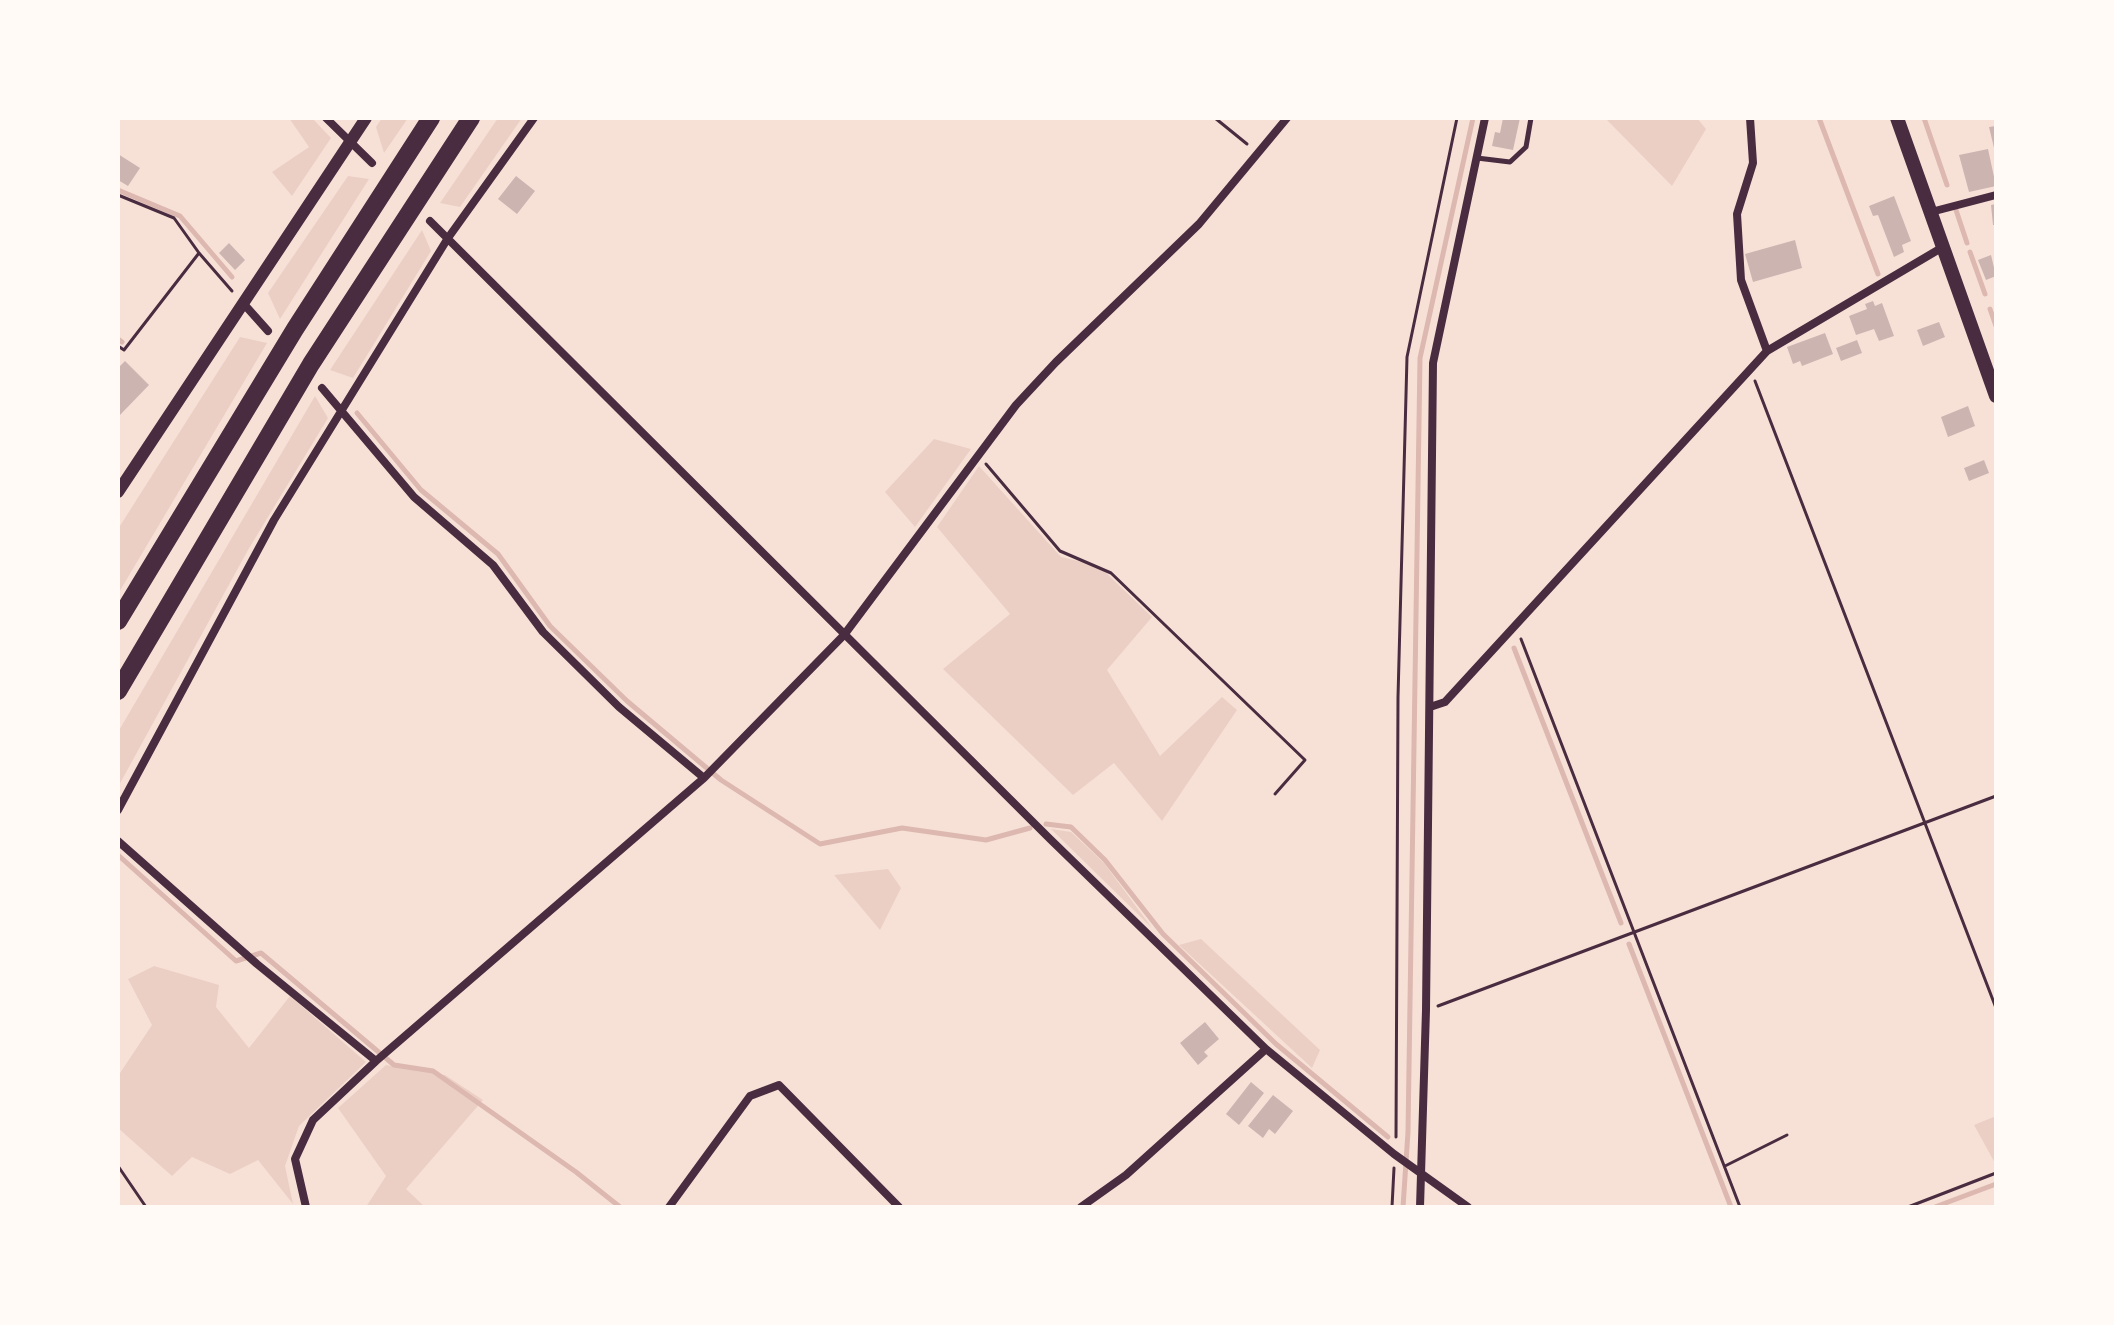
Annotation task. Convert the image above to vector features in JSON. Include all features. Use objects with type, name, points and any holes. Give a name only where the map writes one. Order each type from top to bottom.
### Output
[{"type":"highway","points":[[118,621],[295,329],[431,118]]},
{"type":"highway","points":[[118,691],[311,364],[471,118]]},
{"type":"main road","points":[[1897,118],[1996,396]]},
{"type":"street","points":[[326,118],[372,163]]},
{"type":"street","points":[[118,492],[366,118]]},
{"type":"street","points":[[118,810],[274,520],[448,238],[534,118]]},
{"type":"street","points":[[306,1207],[295,1159],[313,1120],[376,1061],[704,778],[844,635],[1016,405],[1056,362],[1199,224],[1287,118]]},
{"type":"street","points":[[1420,1207],[1426,1010],[1433,363],[1485,118]]},
{"type":"street","points":[[1750,118],[1753,163],[1737,214],[1741,280],[1767,351]]},
{"type":"street","points":[[1931,212],[1996,195]]},
{"type":"street","points":[[430,221],[844,635],[1266,1049],[1394,1154],[1468,1207]]},
{"type":"street","points":[[1430,707],[1445,702],[1767,351],[1943,247]]},
{"type":"street","points":[[243,303],[268,331]]},
{"type":"street","points":[[322,388],[414,497],[493,565],[543,632],[619,707],[704,778]]},
{"type":"street","points":[[118,841],[257,964],[376,1061]]},
{"type":"street","points":[[1081,1207],[1126,1175],[1266,1049]]},
{"type":"street","points":[[669,1207],[750,1096],[779,1085],[899,1207]]},
{"type":"lane","points":[[1477,158],[1510,162],[1526,147],[1531,118]]},
{"type":"path","points":[[1215,118],[1260,154]]},
{"type":"path","points":[[1392,1207],[1398,697],[1407,357],[1457,118]]},
{"type":"path","points":[[118,195],[174,218],[199,253],[243,303]]},
{"type":"path","points":[[118,346],[124,350],[199,253]]},
{"type":"path","points":[[1750,369],[1996,1008]]},
{"type":"path","points":[[978,455],[1060,551],[1111,573],[1305,760],[1275,794]]},
{"type":"path","points":[[1516,626],[1740,1207]]},
{"type":"path","points":[[1426,1010],[1996,796]]},
{"type":"path","points":[[1725,1166],[1787,1135]]},
{"type":"path","points":[[118,1166],[146,1207]]},
{"type":"path","points":[[1908,1207],[1996,1173]]},
{"type":"shaded area","points":[[289,118],[312,118],[331,138],[292,196],[272,172],[309,147]]},
{"type":"shaded area","points":[[382,118],[408,118],[384,153],[376,127]]},
{"type":"shaded area","points":[[498,118],[522,118],[460,207],[440,203]]},
{"type":"shaded area","points":[[1605,118],[1697,118],[1706,129],[1672,186]]},
{"type":"shaded area","points":[[348,176],[369,179],[280,319],[268,293]]},
{"type":"shaded area","points":[[422,230],[431,251],[353,378],[330,370]]},
{"type":"shaded area","points":[[240,337],[267,343],[118,594],[118,529]]},
{"type":"shaded area","points":[[315,396],[328,418],[248,550],[118,787],[118,732]]},
{"type":"shaded area","points":[[934,439],[971,449],[915,527],[885,492]]},
{"type":"shaded area","points":[[979,466],[1061,557],[1099,566],[1152,617],[1107,670],[1160,756],[1222,697],[1237,710],[1162,821],[1114,763],[1073,795],[943,669],[1010,614],[937,527]]},
{"type":"shaded area","points":[[1051,829],[1071,832],[1104,863],[1152,928]]},
{"type":"shaded area","points":[[888,869],[901,888],[880,930],[834,875]]},
{"type":"shaded area","points":[[1201,939],[1320,1050],[1312,1068],[1179,945]]},
{"type":"shaded area","points":[[154,966],[219,985],[216,1007],[249,1048],[290,996],[366,1062],[299,1126],[285,1166],[293,1204],[258,1160],[230,1174],[192,1157],[172,1176],[118,1128],[118,1076],[152,1025],[128,979]]},
{"type":"shaded area","points":[[386,1065],[445,1075],[483,1100],[406,1189],[425,1207],[366,1207],[386,1176],[338,1108]]},
{"type":"shaded area","points":[[1996,1116],[1996,1165],[1974,1125]]},
{"type":"building","points":[[1503,118],[1520,118],[1513,150],[1492,146],[1495,132],[1500,133]]},
{"type":"building","points":[[1996,126],[1996,152],[1995,152],[1989,127]]},
{"type":"building","points":[[1988,149],[1996,186],[1969,192],[1959,155]]},
{"type":"building","points":[[118,154],[140,168],[128,186],[118,180]]},
{"type":"building","points":[[516,176],[535,191],[517,214],[498,199]]},
{"type":"building","points":[[1894,196],[1911,241],[1902,245],[1904,252],[1894,257],[1878,215],[1873,216],[1869,206]]},
{"type":"building","points":[[1996,204],[1996,225],[1993,225],[1991,205]]},
{"type":"building","points":[[1795,240],[1802,268],[1753,282],[1745,254]]},
{"type":"building","points":[[229,243],[245,260],[235,270],[219,253]]},
{"type":"building","points":[[1991,255],[1996,276],[1986,280],[1978,260]]},
{"type":"building","points":[[1873,301],[1875,306],[1882,303],[1894,336],[1879,341],[1874,329],[1856,335],[1849,316],[1867,309],[1865,304]]},
{"type":"building","points":[[1939,322],[1945,337],[1923,346],[1917,330]]},
{"type":"building","points":[[1825,333],[1833,354],[1802,366],[1800,361],[1793,364],[1787,347]]},
{"type":"building","points":[[1857,340],[1862,353],[1841,361],[1836,348]]},
{"type":"building","points":[[125,361],[149,385],[120,415],[118,368]]},
{"type":"building","points":[[1968,406],[1975,426],[1948,437],[1941,417]]},
{"type":"building","points":[[1984,460],[1989,473],[1969,481],[1964,468]]},
{"type":"building","points":[[1205,1022],[1219,1039],[1204,1052],[1208,1056],[1198,1065],[1180,1043]]},
{"type":"building","points":[[1251,1082],[1264,1093],[1239,1125],[1226,1114]]},
{"type":"building","points":[[1273,1095],[1293,1111],[1275,1134],[1269,1129],[1263,1138],[1248,1126]]},
{"type":"waterway","points":[[1403,1207],[1408,1132],[1420,358],[1473,118]]},
{"type":"waterway","points":[[1819,118],[1878,274]]},
{"type":"waterway","points":[[1924,118],[1947,185]]},
{"type":"waterway","points":[[118,190],[180,216],[232,277]]},
{"type":"waterway","points":[[1956,210],[1967,243]]},
{"type":"waterway","points":[[1970,252],[1985,294]]},
{"type":"waterway","points":[[1990,309],[1996,326]]},
{"type":"waterway","points":[[118,339],[122,342]]},
{"type":"waterway","points":[[357,413],[421,490],[498,554],[550,626],[627,701],[721,780],[820,844],[902,828],[986,840],[1030,828]]},
{"type":"waterway","points":[[1514,648],[1621,923]]},
{"type":"waterway","points":[[1046,824],[1071,827],[1105,860],[1163,934],[1276,1044],[1388,1137]]},
{"type":"waterway","points":[[118,855],[236,961],[261,953],[394,1065],[433,1071],[576,1172],[620,1207]]},
{"type":"waterway","points":[[1629,944],[1731,1207]]},
{"type":"waterway","points":[[1935,1207],[1996,1184]]}]
